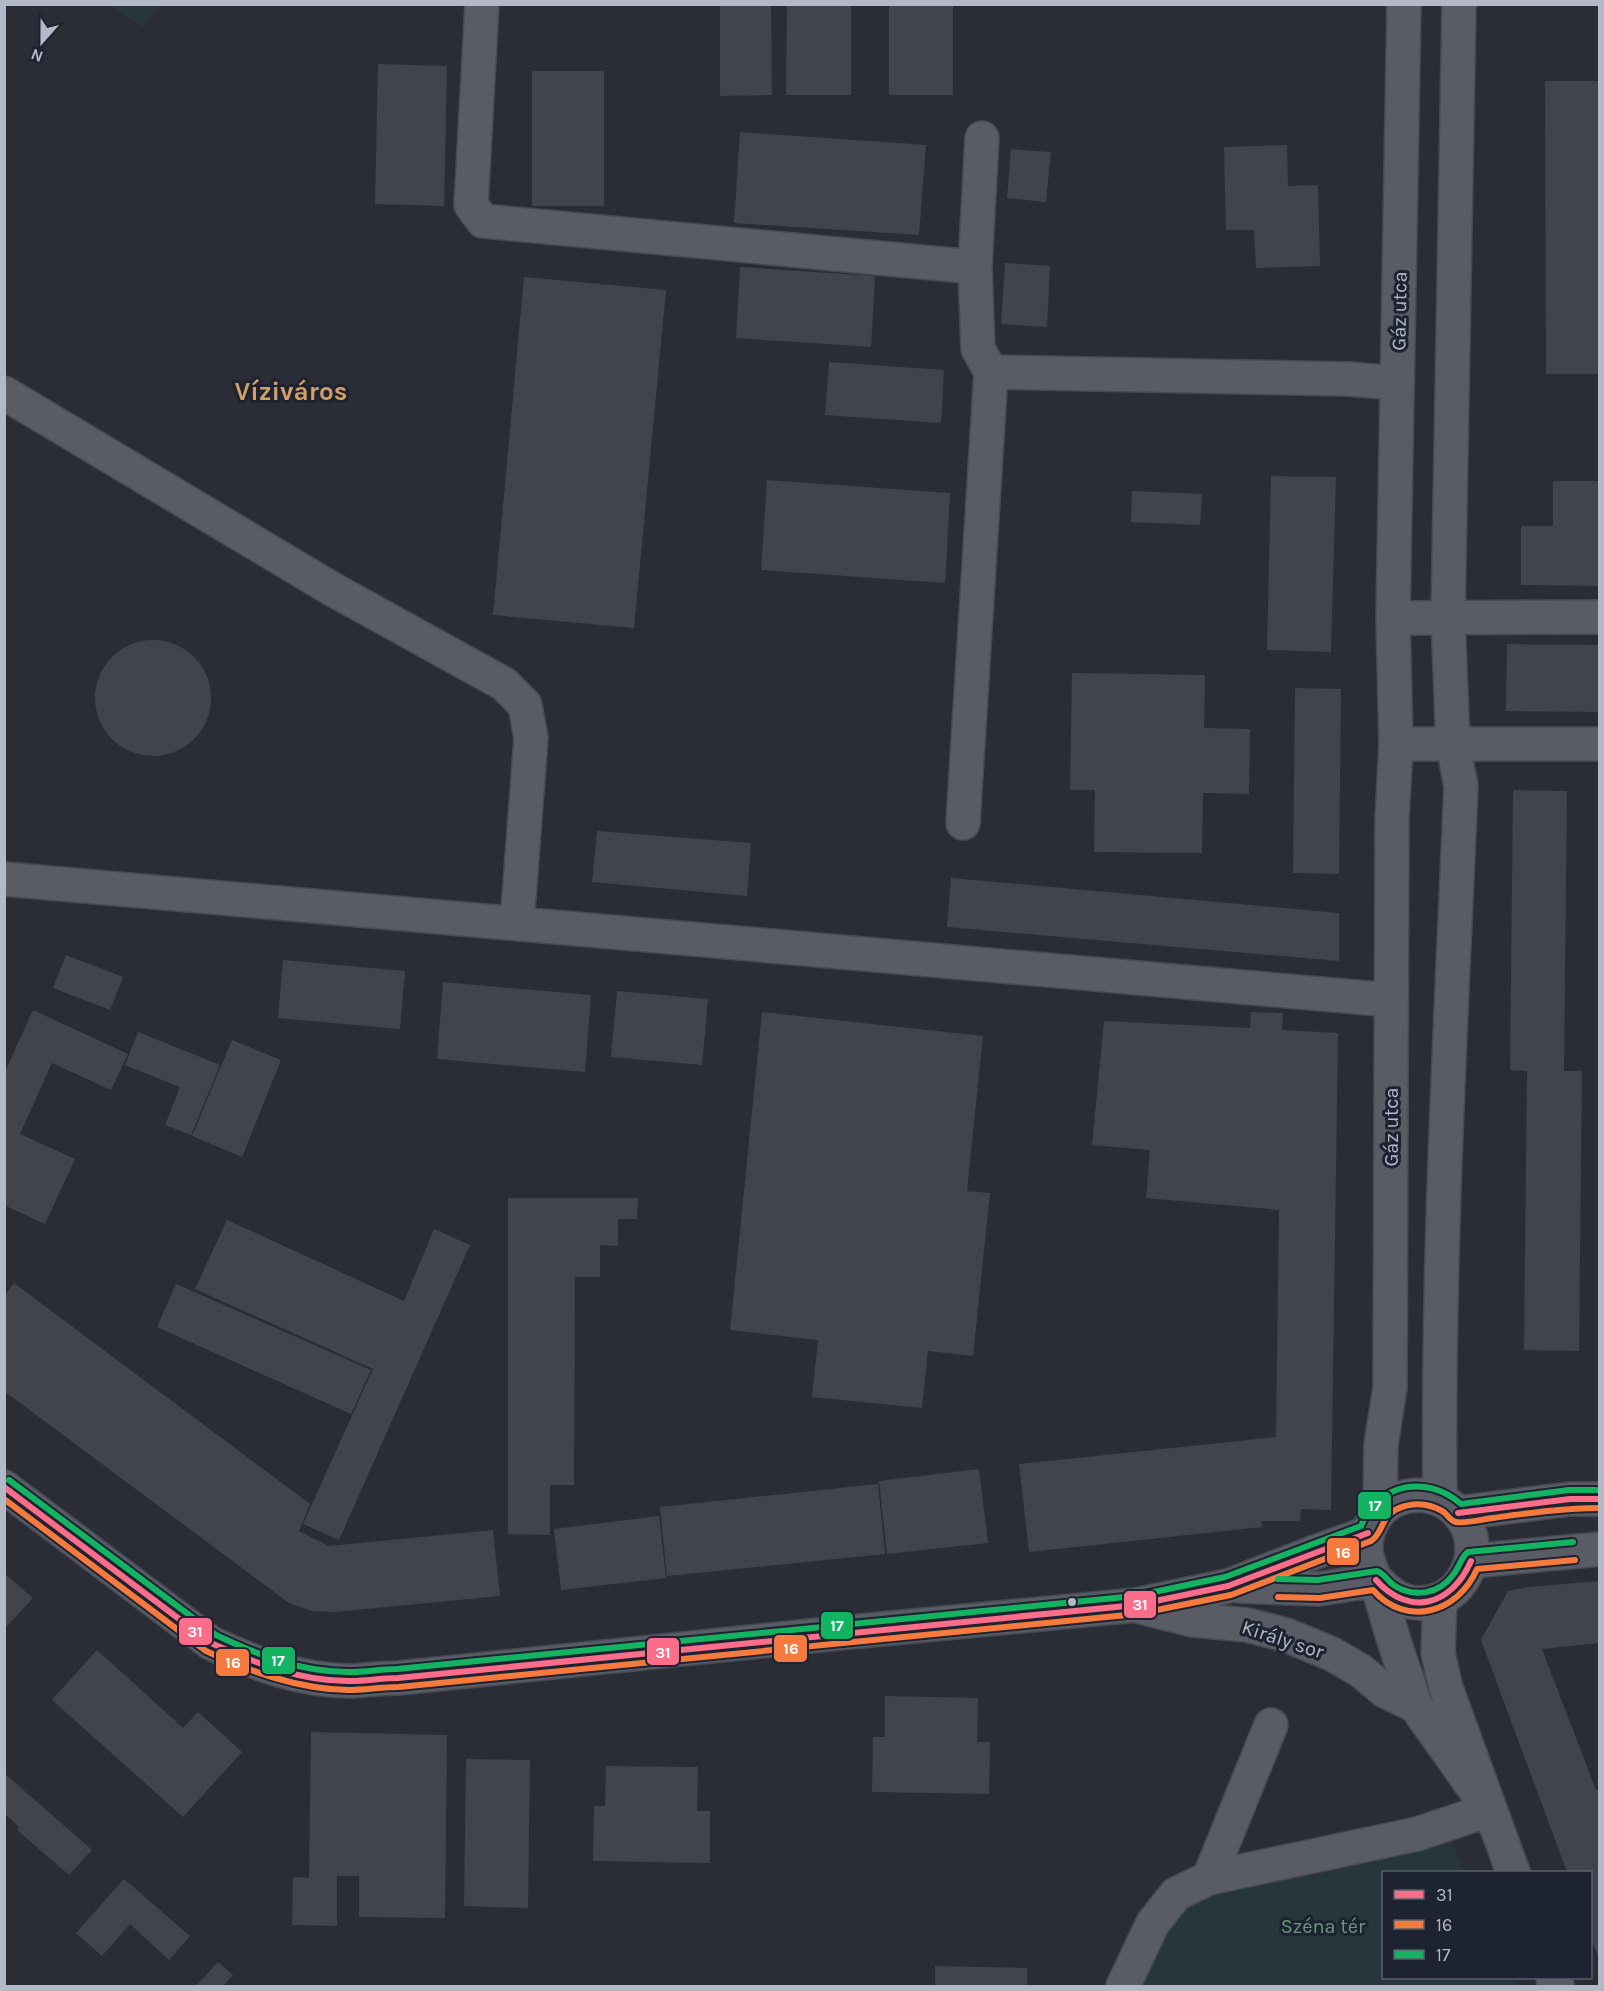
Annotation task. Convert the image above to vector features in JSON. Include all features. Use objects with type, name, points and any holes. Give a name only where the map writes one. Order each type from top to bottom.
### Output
[{"type":"street","points":[[482,4],[471,205],[483,221],[975,267]]},
{"type":"street","name":"Gáz utca","points":[[1374,1522],[1381,1444],[1390,1388],[1392,819],[1396,744],[1393,618],[1404,4]]},
{"type":"street","points":[[1449,1506],[1439,1395],[1444,1170],[1461,786],[1454,745],[1448,618],[1459,4]]},
{"type":"street","points":[[963,823],[991,372],[978,349],[975,267],[982,138]]},
{"type":"street","points":[[991,372],[1347,379],[1397,383]]},
{"type":"street","points":[[4,393],[332,589],[504,684],[525,705],[531,738],[517,924]]},
{"type":"street","points":[[1393,618],[1599,617]]},
{"type":"street","points":[[1396,744],[1599,744]]},
{"type":"street","points":[[4,879],[1391,1000]]},
{"type":"street","name":"Király sor","points":[[4,1487],[211,1643],[238,1656],[275,1669],[313,1678],[351,1680],[398,1678],[1136,1605],[1228,1586],[1310,1554],[1374,1522]]},
{"type":"street","points":[[1376,1580],[1389,1592],[1405,1601],[1423,1603],[1440,1599],[1462,1581],[1471,1561],[1473,1551],[1470,1530],[1449,1506],[1428,1496],[1415,1495],[1391,1502],[1374,1522],[1366,1543],[1368,1562],[1376,1580],[1416,1706],[1489,1810]]},
{"type":"street","points":[[1449,1506],[1599,1499]]},
{"type":"street","points":[[1471,1561],[1599,1549]]},
{"type":"street","name":"Király sor","points":[[1228,1586],[1319,1589],[1376,1580]]},
{"type":"street","points":[[1440,1599],[1438,1653],[1446,1688],[1513,1871]]},
{"type":"street","name":"Király sor","points":[[1136,1605],[1193,1620],[1247,1625],[1286,1635],[1332,1654],[1361,1671],[1385,1691],[1416,1706]]},
{"type":"street","points":[[1209,1878],[1271,1725]]},
{"type":"street","points":[[1123,1986],[1153,1923],[1176,1894],[1209,1878],[1417,1834],[1489,1810]]},
{"type":"green space","points":[[109,5],[160,5],[144,27]]},
{"type":"green space","name":"Széna tér","points":[[1448,1836],[1465,1871],[1382,1871],[1382,1979],[1516,1979],[1520,1986],[1136,1986],[1173,1916],[1202,1895]]},
{"type":"building","points":[[720,4],[771,4],[772,95],[720,96]]},
{"type":"building","points":[[787,4],[851,4],[851,95],[786,95]]},
{"type":"building","points":[[889,4],[953,4],[953,95],[889,95]]},
{"type":"building","points":[[378,64],[447,66],[444,206],[375,204]]},
{"type":"building","points":[[532,71],[604,71],[604,206],[532,206]]},
{"type":"building","points":[[1545,81],[1600,81],[1600,374],[1546,374]]},
{"type":"building","points":[[740,132],[926,145],[919,235],[734,223]]},
{"type":"building","points":[[1287,145],[1288,186],[1318,185],[1320,266],[1256,268],[1254,230],[1226,230],[1224,147]]},
{"type":"building","points":[[1011,149],[1051,152],[1046,202],[1007,198]]},
{"type":"building","points":[[1005,263],[1050,266],[1047,327],[1001,324]]},
{"type":"building","points":[[740,267],[875,276],[871,347],[736,338]]},
{"type":"building","points":[[524,277],[666,290],[634,628],[493,615]]},
{"type":"building","points":[[829,362],[944,370],[941,423],[825,415]]},
{"type":"building","points":[[1271,476],[1336,477],[1331,652],[1267,650]]},
{"type":"building","points":[[767,480],[950,493],[945,583],[761,570]]},
{"type":"building","points":[[1553,481],[1600,481],[1600,586],[1521,585],[1521,526],[1553,526]]},
{"type":"building","points":[[1132,491],[1202,494],[1200,525],[1131,522]]},
{"type":"building","points":[[153,640],[175,644],[194,657],[207,676],[211,698],[207,720],[194,739],[175,752],[153,756],[131,752],[112,739],[99,720],[95,698],[99,676],[112,657],[131,644]]},
{"type":"building","points":[[1507,644],[1600,645],[1600,712],[1506,711]]},
{"type":"building","points":[[1072,673],[1205,675],[1204,728],[1250,729],[1249,794],[1203,793],[1202,853],[1094,852],[1095,790],[1070,790]]},
{"type":"building","points":[[1295,688],[1341,689],[1339,874],[1293,873]]},
{"type":"building","points":[[1513,790],[1567,791],[1564,1071],[1582,1071],[1579,1351],[1524,1350],[1527,1071],[1510,1070]]},
{"type":"building","points":[[597,831],[751,843],[747,896],[592,882]]},
{"type":"building","points":[[951,878],[1339,913],[1339,961],[947,927]]},
{"type":"building","points":[[66,955],[123,977],[110,1010],[53,988]]},
{"type":"building","points":[[283,960],[405,971],[400,1029],[278,1018]]},
{"type":"building","points":[[443,982],[591,995],[585,1072],[437,1059]]},
{"type":"building","points":[[617,991],[708,999],[702,1065],[611,1057]]},
{"type":"building","points":[[33,1010],[128,1054],[111,1090],[52,1063],[20,1134],[75,1159],[45,1224],[4,1205],[4,1074]]},
{"type":"building","points":[[762,1012],[983,1036],[967,1191],[990,1193],[973,1356],[928,1351],[922,1408],[812,1397],[818,1340],[730,1330]]},
{"type":"building","points":[[1251,1012],[1283,1013],[1282,1030],[1338,1033],[1331,1510],[1301,1509],[1300,1521],[1261,1521],[1262,1527],[1029,1552],[1019,1464],[1276,1437],[1279,1210],[1146,1198],[1150,1150],[1092,1145],[1104,1021],[1250,1028]]},
{"type":"building","points":[[138,1032],[220,1065],[191,1135],[165,1125],[180,1087],[125,1065]]},
{"type":"building","points":[[232,1040],[281,1060],[242,1157],[192,1136]]},
{"type":"building","points":[[508,1198],[638,1198],[637,1219],[618,1219],[618,1246],[600,1245],[600,1277],[575,1277],[574,1485],[550,1485],[550,1535],[508,1534]]},
{"type":"building","points":[[227,1220],[404,1301],[434,1229],[470,1245],[339,1540],[303,1524],[373,1369],[195,1289]]},
{"type":"building","points":[[14,1283],[310,1504],[299,1531],[329,1546],[493,1530],[500,1596],[335,1612],[312,1611],[289,1603],[4,1391],[4,1296]]},
{"type":"building","points":[[176,1284],[371,1370],[351,1414],[157,1327]]},
{"type":"building","points":[[979,1469],[988,1543],[887,1554],[879,1481]]},
{"type":"building","points":[[878,1484],[885,1554],[667,1576],[660,1507]]},
{"type":"building","points":[[659,1516],[666,1578],[561,1590],[554,1529]]},
{"type":"building","points":[[4,1573],[33,1598],[4,1629]]},
{"type":"building","points":[[1600,1581],[1600,1643],[1542,1649],[1596,1790],[1600,1789],[1599,1959],[1592,1941],[1592,1871],[1567,1871],[1481,1640],[1508,1591]]},
{"type":"building","points":[[97,1650],[183,1728],[198,1712],[242,1752],[183,1817],[52,1700]]},
{"type":"building","points":[[885,1696],[978,1698],[977,1742],[990,1742],[989,1794],[872,1792],[873,1737],[885,1737]]},
{"type":"building","points":[[311,1732],[447,1735],[445,1918],[359,1917],[359,1876],[337,1876],[337,1926],[292,1925],[293,1877],[309,1878]]},
{"type":"building","points":[[466,1759],[530,1760],[528,1908],[464,1906]]},
{"type":"building","points":[[606,1766],[698,1767],[697,1811],[710,1811],[710,1863],[593,1861],[594,1806],[605,1806]]},
{"type":"building","points":[[4,1773],[92,1850],[69,1875],[17,1830],[19,1827],[4,1813]]},
{"type":"building","points":[[124,1879],[190,1936],[169,1960],[130,1924],[102,1956],[76,1933]]},
{"type":"building","points":[[218,1962],[233,1975],[223,1986],[196,1986]]},
{"type":"building","points":[[935,1966],[1027,1968],[1027,1986],[935,1986]]},
{"type":"transit line","name":"17","points":[[9,1480],[216,1635],[281,1661],[333,1672],[397,1669],[1135,1596],[1225,1577],[1361,1526],[1369,1511],[1379,1500],[1391,1492],[1405,1488],[1419,1486],[1433,1489],[1461,1504],[1569,1490],[1600,1490]]},
{"type":"transit line","name":"31","points":[[4,1487],[211,1643],[245,1658],[297,1675],[357,1681],[1136,1605],[1228,1586],[1368,1533]]},
{"type":"transit line","name":"16","points":[[4,1499],[206,1651],[240,1666],[293,1683],[348,1690],[399,1687],[1137,1614],[1231,1595],[1371,1541],[1379,1533],[1391,1513],[1410,1505],[1420,1504],[1436,1508],[1456,1522],[1546,1511],[1600,1508]]},
{"type":"transit line","name":"31","points":[[1458,1513],[1570,1499],[1600,1499]]},
{"type":"transit line","name":"17","points":[[1278,1579],[1318,1580],[1377,1571],[1403,1590],[1426,1592],[1434,1590],[1447,1581],[1468,1552],[1573,1542]]},
{"type":"transit line","name":"16","points":[[1278,1597],[1320,1598],[1373,1590],[1386,1602],[1400,1609],[1415,1612],[1444,1605],[1457,1596],[1477,1569],[1575,1560]]},
{"type":"transit line","name":"31","points":[[1376,1580],[1389,1592],[1403,1599],[1416,1602],[1429,1601],[1453,1588],[1471,1561]]},
{"type":"district","name":"Víziváros","points":[[291,391]]}]
